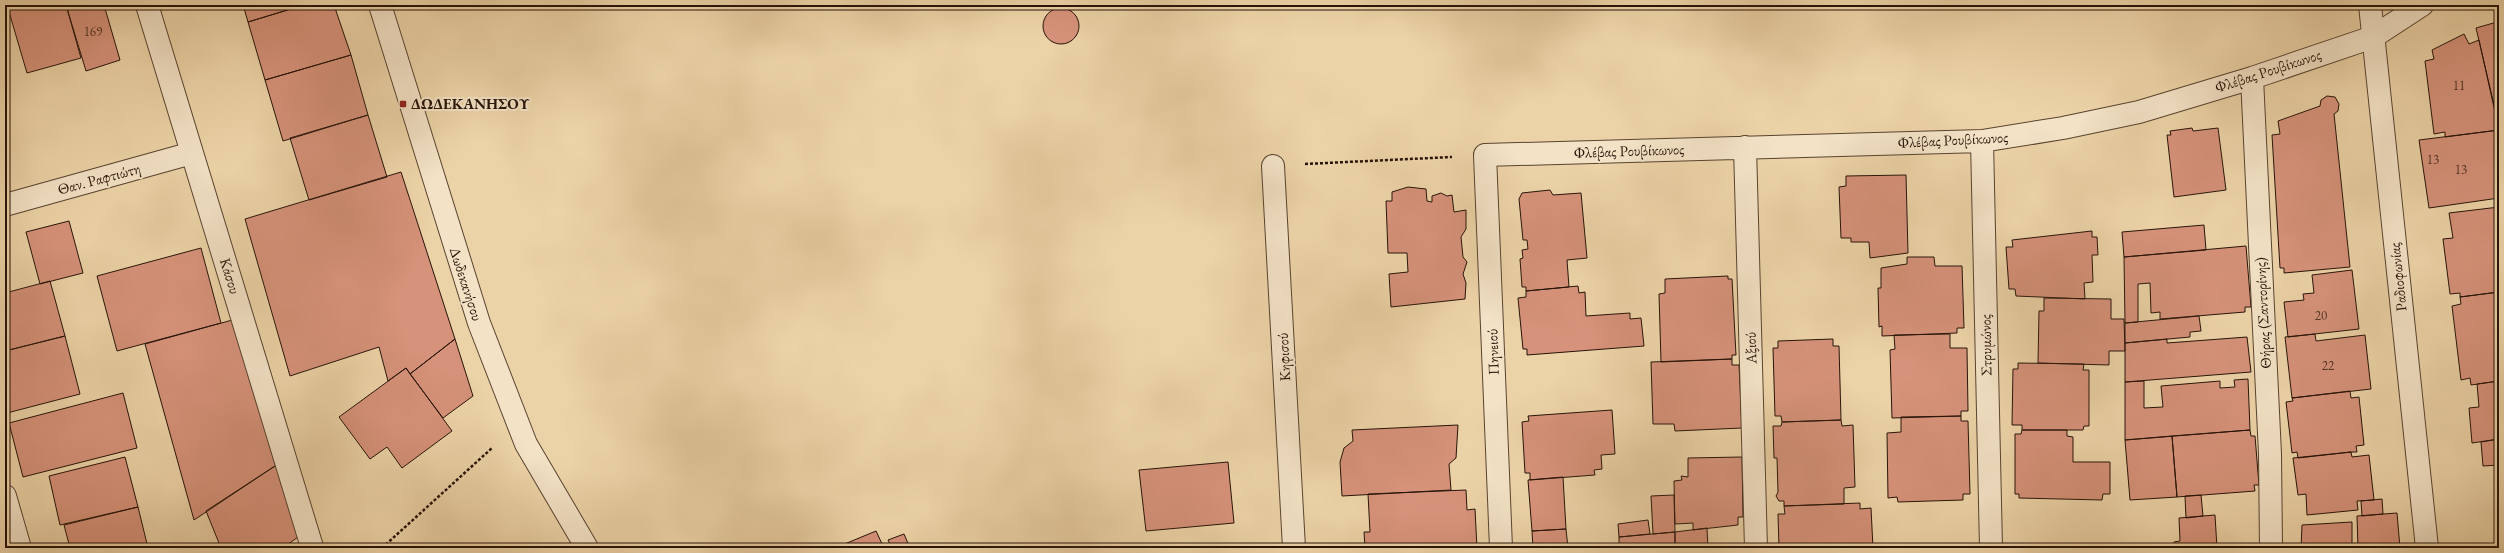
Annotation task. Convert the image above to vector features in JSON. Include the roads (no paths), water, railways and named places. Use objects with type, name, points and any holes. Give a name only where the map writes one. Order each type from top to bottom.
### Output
[{"type":"street","name":"Κάσου","points":[[147,5],[312,547]]},
{"type":"street","name":"Δωδεκανήσου","points":[[380,5],[478,323],[522,434],[575,524],[587,548]]},
{"type":"street","name":"Ραδιοφωνίας","points":[[2370,5],[2427,548]]},
{"type":"street","name":"Φλέβας Ρουβίκωνος","points":[[1485,155],[1982,141],[2063,128],[2139,112],[2252,78],[2373,37],[2422,5]]},
{"type":"street","name":"Θήρας (Σαντορίνης)","points":[[2252,78],[2270,454],[2271,548]]},
{"type":"street","name":"Στρυμώνος","points":[[1982,141],[1991,548]]},
{"type":"street","name":"Αξιού","points":[[1745,147],[1756,548]]},
{"type":"street","name":"Θαν. Ραφτιώτη","points":[[5,205],[192,153]]},
{"type":"street","name":"Πηνειού","points":[[1485,155],[1500,548]]},
{"type":"street","name":"Κηφισού","points":[[1273,166],[1294,548]]},
{"type":"street","points":[[5,496],[20,548]]},
{"type":"place","name":"ΔΩΔΕΚΑΝΗΣΟΥ","points":[[403,104]]}]
